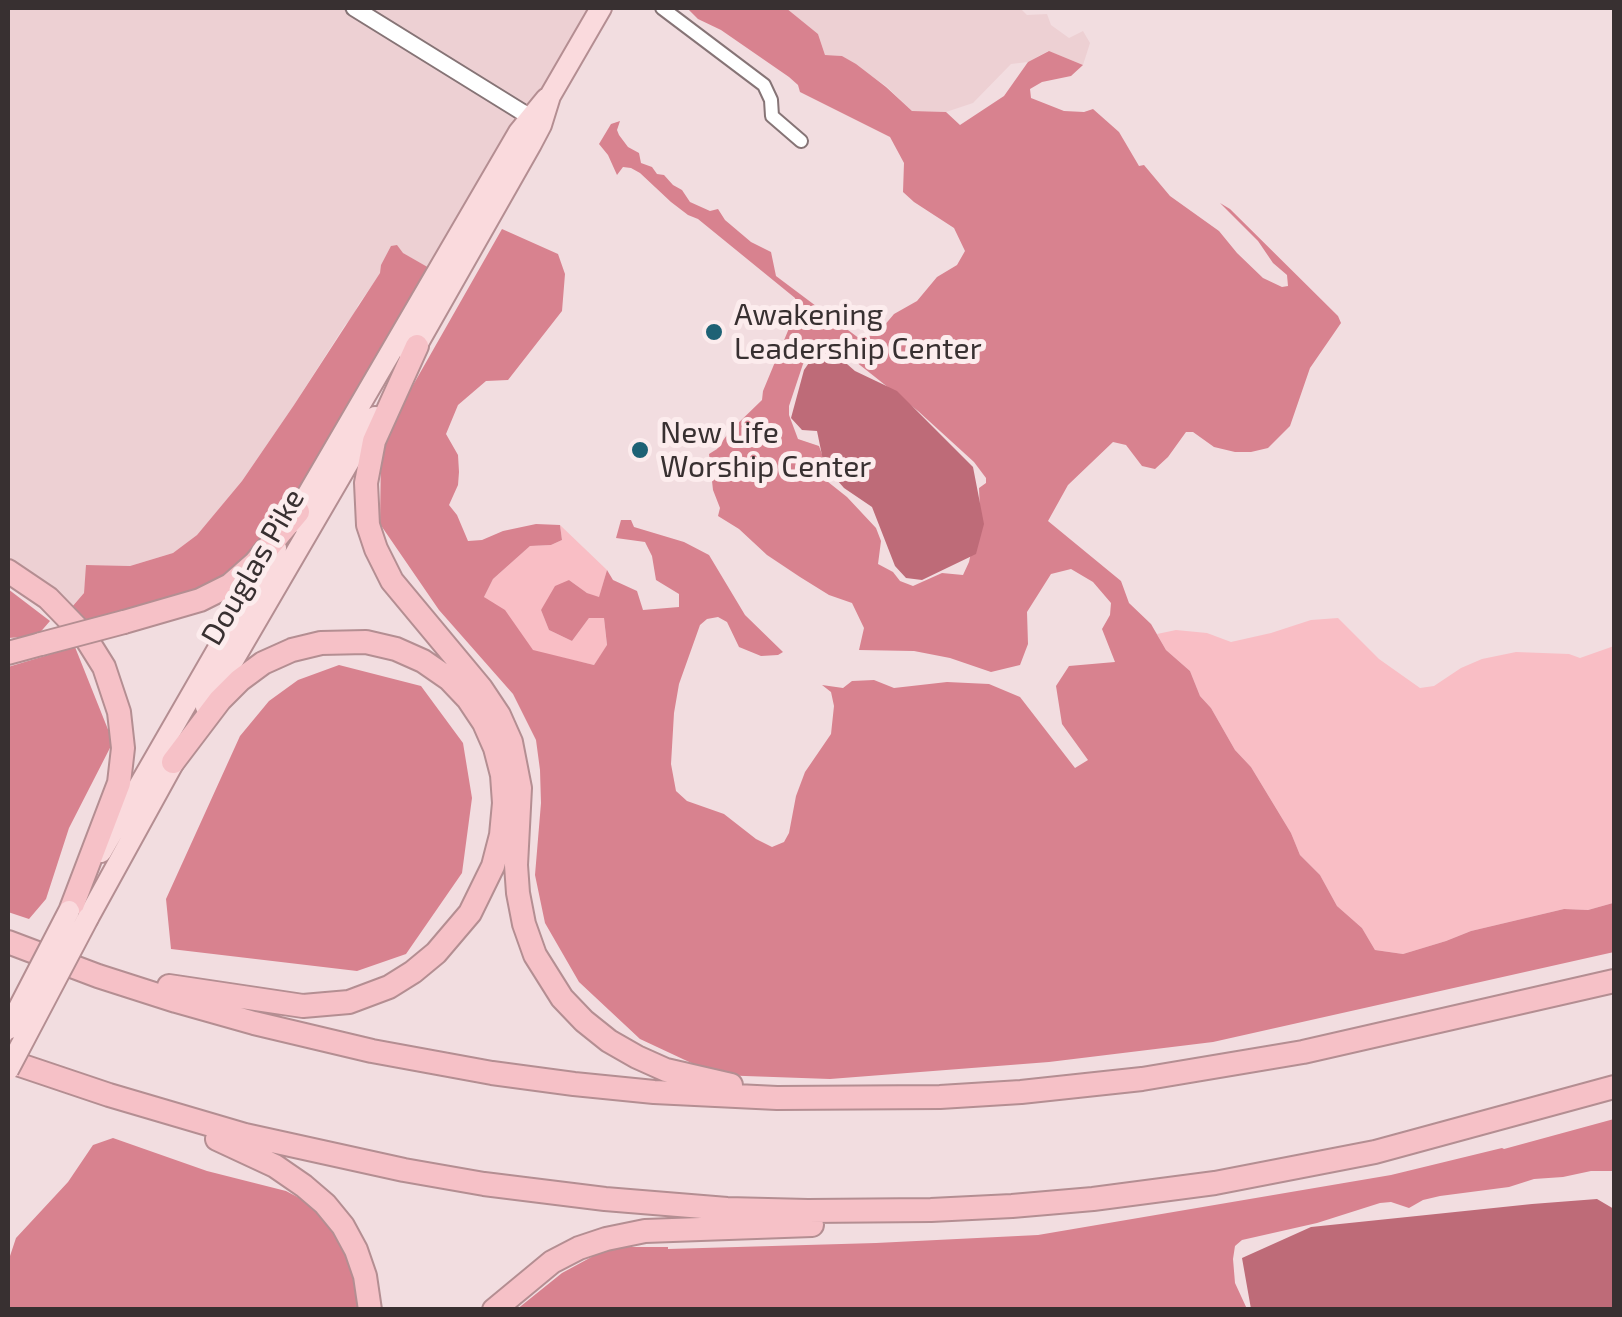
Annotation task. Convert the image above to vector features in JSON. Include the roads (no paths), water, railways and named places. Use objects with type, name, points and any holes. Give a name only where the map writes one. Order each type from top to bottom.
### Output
[{"type":"highway","points":[[417,346],[374,441],[366,483],[368,525],[392,581],[481,688],[506,728],[516,756],[520,788],[518,893],[530,940],[543,970],[573,1010],[596,1031],[637,1057],[697,1078],[818,1099]]},
{"type":"highway","points":[[8,653],[200,600],[230,585],[255,563],[298,512]]},
{"type":"highway","points":[[8,571],[48,598],[84,635],[109,678],[122,723],[119,783],[76,913]]},
{"type":"highway","points":[[66,964],[267,1002],[319,1006],[349,1002],[402,980],[448,942],[480,897],[497,851],[503,789],[495,748],[484,722],[459,689],[436,670],[410,654],[382,645],[320,642],[263,663],[230,689],[173,762]]},
{"type":"highway","points":[[8,942],[214,1012],[412,1059],[614,1088],[818,1099],[1021,1092],[1197,1071],[1356,1040],[1614,981]]},
{"type":"highway","points":[[8,1060],[206,1124],[311,1151],[431,1175],[564,1195],[808,1211],[1052,1203]]},
{"type":"highway","points":[[70,1082],[242,1150],[304,1186],[325,1204],[350,1238],[365,1276],[370,1310]]},
{"type":"highway","points":[[494,1310],[552,1262],[619,1235],[659,1230],[938,1220],[1215,1183],[1322,1164],[1441,1136],[1614,1087]]},
{"type":"main road","name":"Douglas Pike","points":[[8,1029],[76,913],[173,762],[417,346],[531,144],[550,96],[601,8]]},
{"type":"main road","name":"Douglas Pike","points":[[8,1070],[76,913],[142,779],[461,229],[530,116],[550,96]]},
{"type":"street","points":[[354,8],[530,116]]},
{"type":"street","points":[[662,8],[764,85],[772,116],[801,141]]},
{"type":"place","name":"Awakening Leadership Center","points":[[714,332]]},
{"type":"place","name":"New Life Worship Center","points":[[640,450]]}]
